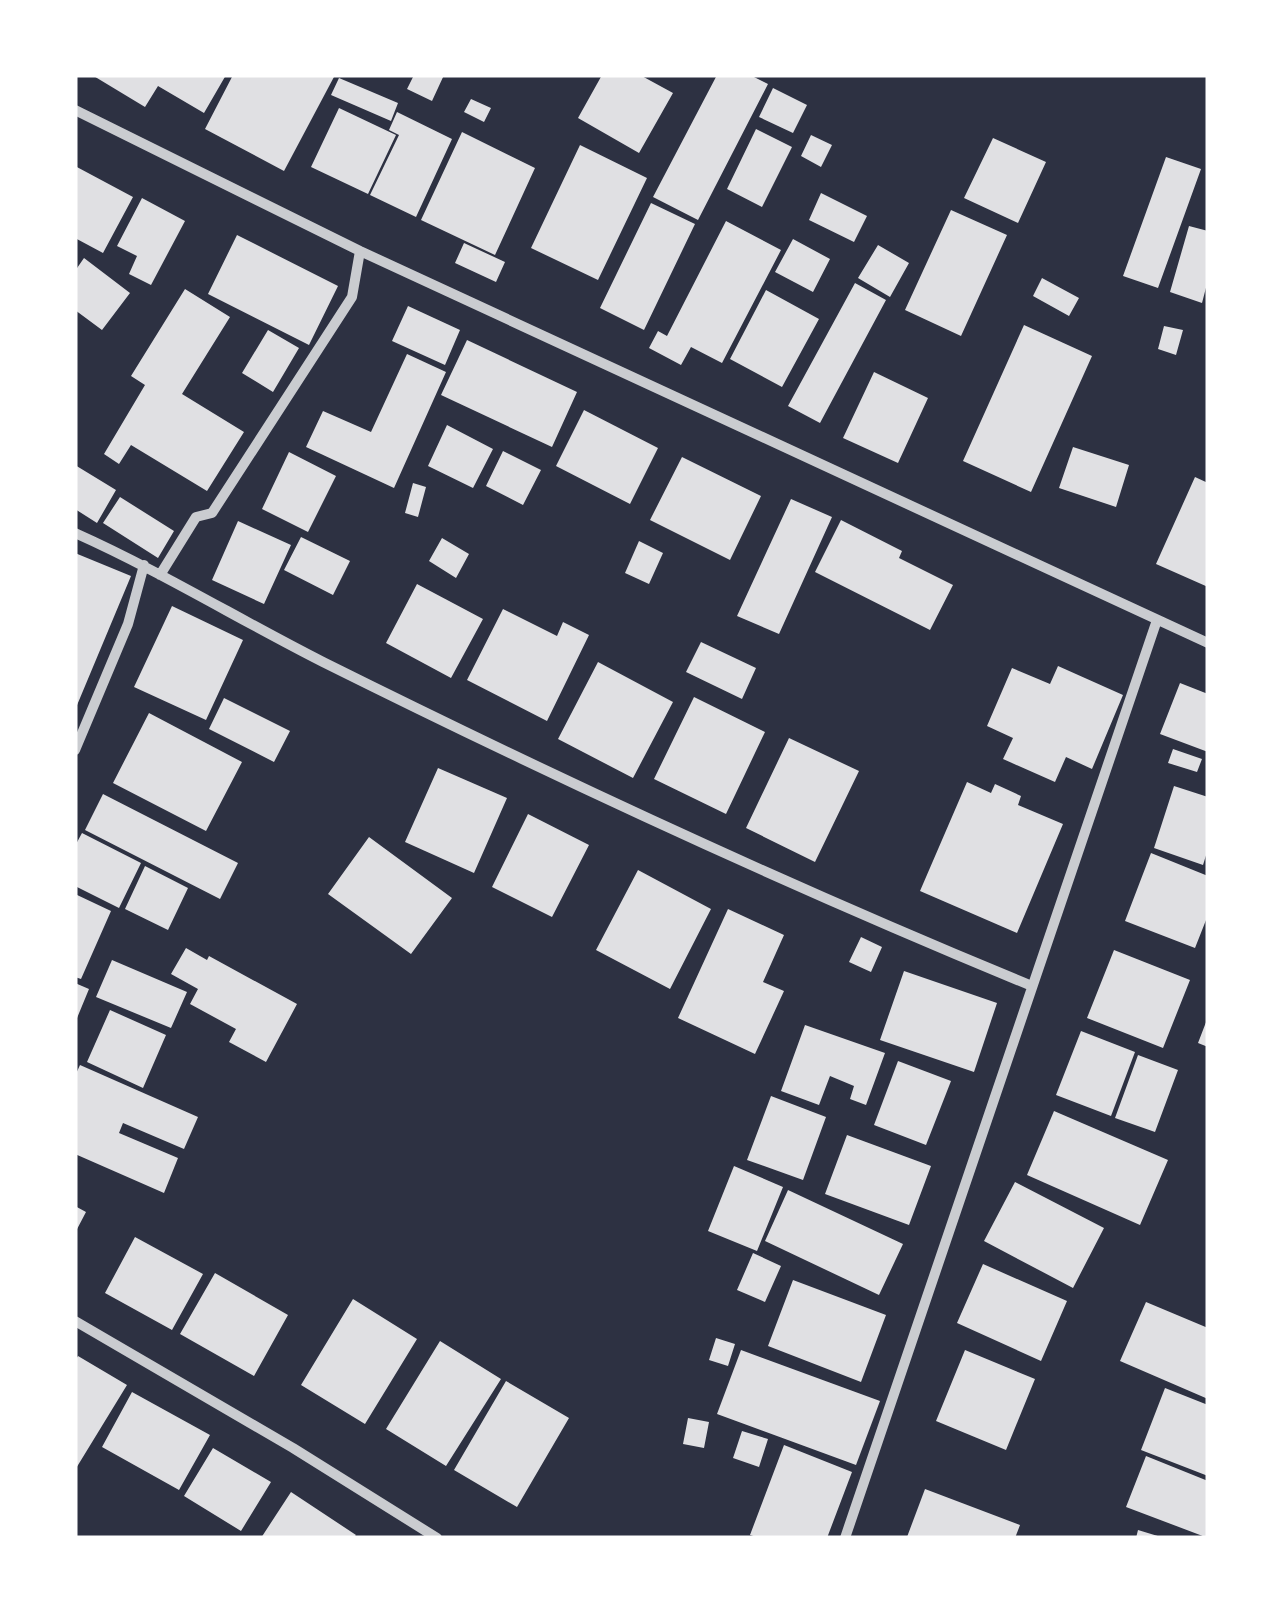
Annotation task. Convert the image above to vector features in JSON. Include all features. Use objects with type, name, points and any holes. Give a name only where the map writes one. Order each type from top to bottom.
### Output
[{"type":"street","points":[[75,110],[360,251],[1208,642]]},
{"type":"street","points":[[160,575],[196,517],[212,513],[352,298],[360,251]]},
{"type":"street","points":[[75,533],[144,565],[308,654],[605,800],[864,917],[1032,986]]},
{"type":"street","points":[[75,750],[128,624],[144,565]]},
{"type":"street","points":[[845,1538],[1157,620]]},
{"type":"street","points":[[75,1321],[294,1448],[437,1538]]},
{"type":"building","points":[[92,75],[226,75],[204,113],[158,86],[145,107]]},
{"type":"building","points":[[233,75],[335,75],[284,171],[205,129]]},
{"type":"building","points":[[414,75],[444,75],[432,101],[407,89]]},
{"type":"building","points":[[602,75],[640,75],[673,93],[639,153],[578,118]]},
{"type":"building","points":[[717,75],[750,75],[768,84],[698,220],[653,197]]},
{"type":"building","points":[[339,78],[398,103],[391,121],[331,95]]},
{"type":"building","points":[[773,88],[807,105],[793,133],[759,117]]},
{"type":"building","points":[[471,99],[491,108],[484,122],[464,112]]},
{"type":"building","points":[[339,108],[396,135],[368,194],[311,167]]},
{"type":"building","points":[[397,112],[452,139],[416,217],[370,195],[399,135],[389,130]]},
{"type":"building","points":[[756,129],[792,147],[762,207],[727,189]]},
{"type":"building","points":[[462,132],[535,168],[495,255],[421,220]]},
{"type":"building","points":[[811,135],[832,145],[821,167],[801,156]]},
{"type":"building","points":[[993,138],[1046,162],[1018,223],[964,198]]},
{"type":"building","points":[[580,145],[647,178],[598,280],[531,248]]},
{"type":"building","points":[[1166,157],[1201,169],[1158,288],[1123,276]]},
{"type":"building","points":[[75,166],[133,197],[103,253],[75,238]]},
{"type":"building","points":[[821,193],[867,216],[854,242],[809,220]]},
{"type":"building","points":[[142,198],[185,221],[151,285],[129,274],[137,256],[117,246]]},
{"type":"building","points":[[651,203],[695,224],[644,330],[600,308]]},
{"type":"building","points":[[951,210],[1007,235],[961,336],[905,310]]},
{"type":"building","points":[[726,221],[781,250],[722,363],[691,347],[681,365],[649,348],[658,331],[667,336]]},
{"type":"building","points":[[1189,226],[1208,231],[1208,280],[1202,303],[1170,292]]},
{"type":"building","points":[[237,235],[338,286],[309,345],[208,294]]},
{"type":"building","points":[[793,239],[830,259],[813,292],[775,272]]},
{"type":"building","points":[[464,243],[505,262],[496,282],[455,263]]},
{"type":"building","points":[[878,245],[909,263],[890,297],[858,278]]},
{"type":"building","points":[[84,258],[130,293],[102,330],[75,310],[75,271]]},
{"type":"building","points":[[1042,278],[1079,298],[1069,316],[1033,296]]},
{"type":"building","points":[[855,283],[886,300],[820,423],[788,406]]},
{"type":"building","points":[[185,289],[230,317],[182,394],[244,432],[207,491],[131,445],[119,464],[104,454],[145,385],[131,376]]},
{"type":"building","points":[[766,290],[819,319],[782,387],[730,359]]},
{"type":"building","points":[[408,306],[460,330],[445,365],[392,341]]},
{"type":"building","points":[[1024,325],[1092,356],[1031,492],[963,461]]},
{"type":"building","points":[[1164,326],[1183,330],[1176,355],[1158,349]]},
{"type":"building","points":[[268,330],[299,348],[273,392],[242,373]]},
{"type":"building","points":[[467,340],[577,392],[552,447],[441,395]]},
{"type":"building","points":[[407,354],[446,372],[394,488],[306,447],[323,411],[371,432]]},
{"type":"building","points":[[874,372],[928,398],[898,463],[843,438]]},
{"type":"building","points":[[584,410],[658,448],[630,504],[556,466]]},
{"type":"building","points":[[447,425],[493,449],[473,488],[428,466]]},
{"type":"building","points":[[1073,447],[1129,465],[1116,507],[1059,488]]},
{"type":"building","points":[[503,451],[541,470],[523,505],[486,486]]},
{"type":"building","points":[[289,452],[336,476],[308,532],[262,509]]},
{"type":"building","points":[[682,457],[761,496],[730,560],[650,520]]},
{"type":"building","points":[[75,465],[116,490],[97,523],[75,509]]},
{"type":"building","points":[[1195,477],[1208,483],[1208,587],[1156,564]]},
{"type":"building","points":[[413,483],[426,487],[418,517],[405,513]]},
{"type":"building","points":[[120,497],[174,531],[158,558],[103,523]]},
{"type":"building","points":[[791,499],[832,517],[779,634],[737,616]]},
{"type":"building","points":[[841,520],[902,551],[899,558],[953,585],[930,630],[815,572]]},
{"type":"building","points":[[238,521],[291,545],[264,604],[212,580]]},
{"type":"building","points":[[301,537],[350,561],[333,595],[284,570]]},
{"type":"building","points":[[442,538],[469,554],[456,578],[429,561]]},
{"type":"building","points":[[639,541],[663,553],[649,584],[625,573]]},
{"type":"building","points":[[75,553],[131,576],[75,710]]},
{"type":"building","points":[[417,584],[483,619],[451,678],[386,643]]},
{"type":"building","points":[[172,606],[243,640],[206,720],[134,687]]},
{"type":"building","points":[[503,609],[557,636],[563,622],[589,635],[547,721],[467,680]]},
{"type":"building","points":[[701,642],[756,668],[742,699],[686,672]]},
{"type":"building","points":[[598,662],[673,702],[633,778],[558,739]]},
{"type":"building","points":[[1058,666],[1123,695],[1092,769],[1066,757],[1055,782],[1003,759],[1013,738],[987,726],[1012,668],[1050,684]]},
{"type":"building","points":[[1180,683],[1208,694],[1208,752],[1160,734]]},
{"type":"building","points":[[694,697],[765,732],[726,814],[654,779]]},
{"type":"building","points":[[224,698],[290,731],[274,762],[209,729]]},
{"type":"building","points":[[149,713],[242,762],[206,831],[113,783]]},
{"type":"building","points":[[789,738],[859,771],[815,862],[746,828]]},
{"type":"building","points":[[1173,749],[1202,759],[1197,772],[1168,763]]},
{"type":"building","points":[[438,768],[507,798],[474,873],[405,842]]},
{"type":"building","points":[[967,782],[991,793],[995,784],[1021,796],[1018,805],[1063,824],[1017,933],[920,891]]},
{"type":"building","points":[[1174,786],[1208,797],[1208,849],[1203,865],[1154,848]]},
{"type":"building","points":[[103,794],[238,863],[220,899],[85,830]]},
{"type":"building","points":[[528,814],[589,845],[552,917],[492,887]]},
{"type":"building","points":[[82,833],[141,863],[119,908],[75,886],[75,846]]},
{"type":"building","points":[[369,837],[452,898],[411,954],[328,894]]},
{"type":"building","points":[[1151,853],[1208,876],[1208,915],[1195,948],[1125,921]]},
{"type":"building","points":[[145,866],[188,888],[168,930],[125,909]]},
{"type":"building","points":[[638,870],[711,909],[670,989],[596,950]]},
{"type":"building","points":[[75,894],[111,911],[81,979],[75,977]]},
{"type":"building","points":[[728,909],[784,935],[763,982],[784,991],[755,1054],[678,1018]]},
{"type":"building","points":[[861,937],[882,947],[871,972],[849,962]]},
{"type":"building","points":[[186,948],[207,960],[209,956],[297,1004],[266,1062],[229,1042],[236,1029],[190,1004],[198,989],[171,974]]},
{"type":"building","points":[[1114,950],[1190,980],[1163,1048],[1087,1018]]},
{"type":"building","points":[[112,960],[187,992],[171,1028],[96,997]]},
{"type":"building","points":[[904,971],[997,1003],[974,1072],[880,1040]]},
{"type":"building","points":[[75,983],[89,989],[75,1023]]},
{"type":"building","points":[[110,1010],[166,1035],[143,1088],[87,1062]]},
{"type":"building","points":[[1208,1017],[1208,1047],[1198,1043]]},
{"type":"building","points":[[805,1025],[885,1053],[866,1105],[850,1099],[854,1086],[830,1076],[819,1105],[781,1091]]},
{"type":"building","points":[[1081,1031],[1135,1052],[1111,1116],[1056,1095]]},
{"type":"building","points":[[1138,1055],[1178,1070],[1155,1132],[1115,1118]]},
{"type":"building","points":[[898,1061],[951,1081],[926,1145],[874,1125]]},
{"type":"building","points":[[80,1065],[198,1117],[184,1149],[123,1123],[119,1133],[178,1158],[164,1193],[75,1154],[75,1076]]},
{"type":"building","points":[[771,1096],[826,1117],[803,1180],[747,1160]]},
{"type":"building","points":[[1054,1111],[1168,1160],[1140,1225],[1027,1175]]},
{"type":"building","points":[[847,1135],[931,1166],[909,1225],[825,1194]]},
{"type":"building","points":[[734,1166],[783,1187],[757,1251],[708,1231]]},
{"type":"building","points":[[1015,1182],[1104,1228],[1073,1288],[984,1241]]},
{"type":"building","points":[[788,1190],[903,1244],[879,1295],[765,1241]]},
{"type":"building","points":[[75,1206],[86,1212],[75,1233]]},
{"type":"building","points":[[135,1237],[203,1274],[172,1330],[105,1293]]},
{"type":"building","points":[[753,1253],[781,1266],[765,1302],[737,1290]]},
{"type":"building","points":[[983,1264],[1067,1301],[1041,1361],[957,1323]]},
{"type":"building","points":[[215,1273],[288,1315],[254,1376],[180,1334]]},
{"type":"building","points":[[793,1280],[886,1315],[861,1382],[768,1346]]},
{"type":"building","points":[[353,1299],[417,1339],[365,1424],[301,1385]]},
{"type":"building","points":[[1146,1302],[1208,1328],[1208,1399],[1120,1361]]},
{"type":"building","points":[[716,1338],[735,1344],[728,1366],[709,1360]]},
{"type":"building","points":[[440,1341],[501,1379],[446,1466],[386,1429]]},
{"type":"building","points":[[741,1350],[880,1401],[856,1465],[717,1414]]},
{"type":"building","points":[[965,1350],[1035,1379],[1006,1450],[936,1421]]},
{"type":"building","points":[[78,1356],[127,1385],[75,1470],[75,1361]]},
{"type":"building","points":[[506,1381],[569,1418],[517,1507],[454,1470]]},
{"type":"building","points":[[1165,1388],[1208,1405],[1208,1476],[1141,1450]]},
{"type":"building","points":[[132,1392],[210,1435],[179,1490],[102,1447]]},
{"type":"building","points":[[688,1418],[709,1422],[704,1448],[683,1444]]},
{"type":"building","points":[[742,1431],[768,1439],[759,1467],[733,1458]]},
{"type":"building","points":[[784,1445],[852,1472],[827,1538],[750,1535]]},
{"type":"building","points":[[213,1448],[271,1482],[241,1531],[184,1496]]},
{"type":"building","points":[[1146,1456],[1208,1481],[1208,1538],[1126,1507]]},
{"type":"building","points":[[925,1489],[1020,1525],[1015,1538],[907,1537]]},
{"type":"building","points":[[291,1492],[356,1535],[261,1538]]},
{"type":"building","points":[[1138,1530],[1161,1537],[1161,1538],[1136,1538]]}]
